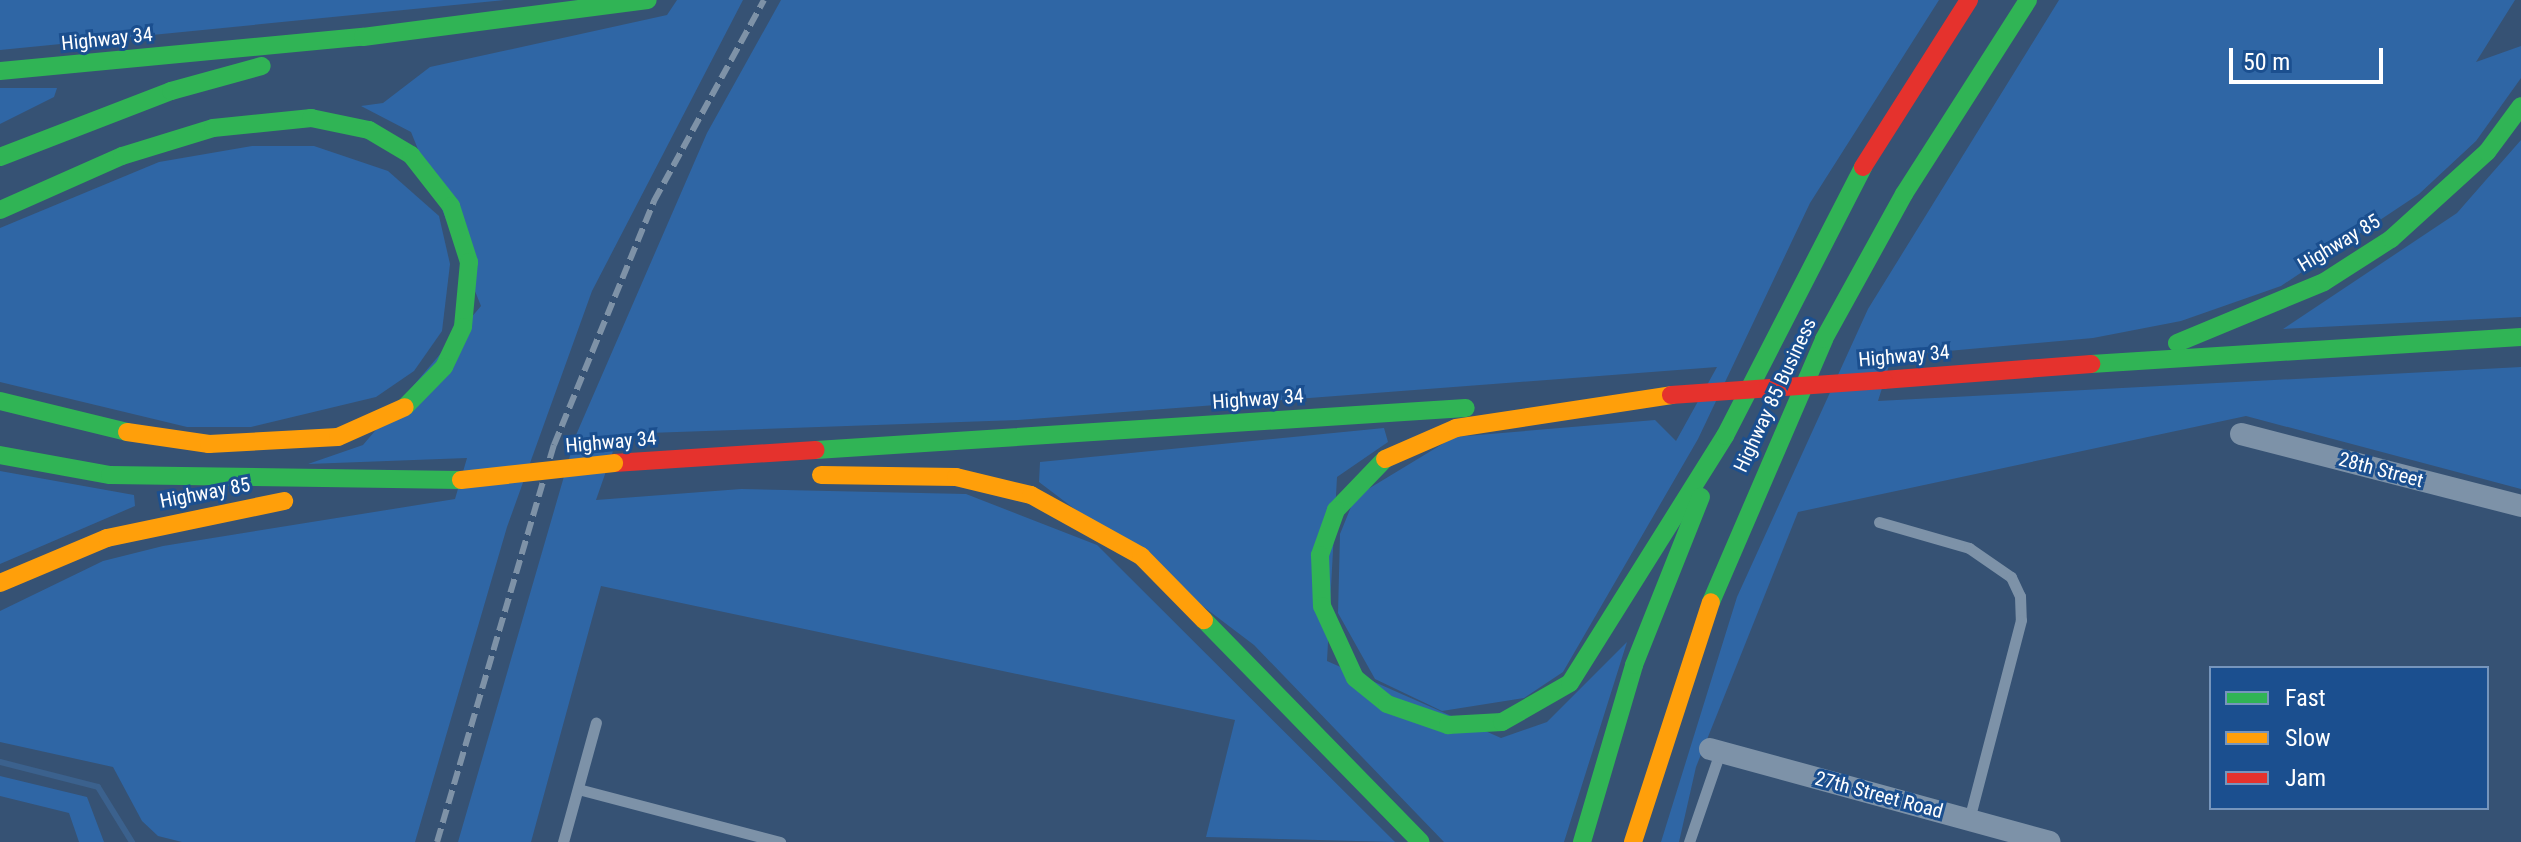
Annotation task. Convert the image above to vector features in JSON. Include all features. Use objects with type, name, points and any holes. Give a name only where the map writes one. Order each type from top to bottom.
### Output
[{"type":"main road","name":"Highway 34","points":[[0,71],[363,37],[648,0]]},
{"type":"main road","name":"Highway 85 Business","points":[[1633,842],[1704,617],[1824,339],[1904,194],[2028,0]]},
{"type":"main road","name":"Highway 85 Business","points":[[1582,842],[1634,665],[1725,436],[1831,218],[1968,1]]},
{"type":"main road","points":[[0,157],[171,91],[363,37]]},
{"type":"main road","name":"Highway 85","points":[[2139,358],[2324,282],[2362,259],[2487,152],[2521,106]]},
{"type":"main road","points":[[0,210],[122,156],[213,128],[311,118],[369,130],[411,155],[451,206],[469,262],[463,327],[444,367],[406,406],[338,437],[209,444],[91,427],[0,401]]},
{"type":"main road","name":"Highway 34","points":[[0,455],[110,475],[216,481],[360,474],[428,484],[614,463],[1671,395],[2139,358],[2521,337]]},
{"type":"main road","points":[[2475,338],[2521,346]]},
{"type":"main road","points":[[1671,395],[1456,428],[1400,448],[1368,471],[1336,510],[1320,555],[1322,606],[1355,678],[1387,704],[1448,725],[1502,722],[1558,694],[1616,618],[1725,436]]},
{"type":"main road","points":[[614,463],[641,475],[769,475]]},
{"type":"main road","points":[[800,475],[956,477],[1031,495],[1088,521],[1141,556],[1421,842]]},
{"type":"main road","name":"Highway 85","points":[[0,583],[171,520],[428,484]]},
{"type":"street","name":"28th Street","points":[[2241,434],[2521,506]]},
{"type":"street","name":"27th Street Road","points":[[1715,750],[1980,829],[2049,842]]},
{"type":"lane","points":[[1879,522],[1969,548],[2011,577],[2020,596],[2021,620],[1980,829]]},
{"type":"lane","points":[[563,842],[596,722]]},
{"type":"lane","points":[[1689,842],[1715,750]]},
{"type":"lane","points":[[578,789],[780,842]]},
{"type":"shaded area","points":[[0,0],[505,0],[0,50]]},
{"type":"shaded area","points":[[677,0],[743,0],[592,291],[507,527],[415,842],[182,842],[158,836],[142,821],[113,767],[0,742],[0,611],[103,561],[163,546],[455,499],[467,458],[308,464],[363,445],[481,306],[411,132],[361,106],[383,103],[430,67],[667,15]]},
{"type":"shaded area","points":[[781,0],[1939,0],[1810,203],[1698,439],[1563,672],[1524,698],[1442,711],[1375,679],[1338,613],[1340,534],[1355,497],[1454,437],[1655,420],[1676,441],[1717,367],[1018,420],[619,434],[596,500],[741,489],[966,494],[1097,545],[1395,842],[1206,837],[1235,720],[601,586],[531,842],[458,842],[576,435],[707,133]]},
{"type":"shaded area","points":[[2059,0],[2515,0],[2476,62],[2521,46],[2521,78],[2476,141],[2419,194],[2281,286],[2181,321],[2093,338],[1892,356],[1878,401],[2521,367],[2521,489],[2246,416],[1798,512],[1696,767],[1679,842],[1661,842],[1737,597],[1868,309]]},
{"type":"shaded area","points":[[0,88],[57,88],[54,97],[0,124]]},
{"type":"shaded area","points":[[2521,140],[2521,317],[2283,329],[2457,213]]},
{"type":"shaded area","points":[[252,146],[314,146],[388,171],[439,216],[450,264],[442,331],[414,371],[376,397],[251,427],[187,427],[0,382],[0,228],[159,162]]},
{"type":"shaded area","points":[[1384,428],[1388,442],[1337,477],[1327,661],[1501,738],[1547,722],[1627,642],[1564,842],[1444,842],[1254,645],[1039,482],[1040,462]]},
{"type":"shaded area","points":[[0,471],[134,495],[135,506],[0,564]]},
{"type":"shaded area","points":[[0,776],[87,797],[104,842],[79,842],[69,813],[0,796]]},
{"type":"waterway","points":[[0,762],[98,787],[132,842]]},
{"type":"railway","points":[[437,842],[554,445],[654,201],[764,0]]},
{"type":"traffic: fast","points":[[0,71],[363,37],[648,0]]},
{"type":"traffic: fast","points":[[1711,602],[1824,339],[1904,194],[2028,0]]},
{"type":"traffic: fast","points":[[0,157],[171,91],[262,66]]},
{"type":"traffic: fast","points":[[2177,343],[2324,282],[2391,239],[2487,152],[2521,106]]},
{"type":"traffic: fast","points":[[0,210],[122,156],[213,128],[311,118],[369,130],[411,155],[451,206],[469,262],[463,327],[444,367],[405,407]]},
{"type":"traffic: fast","points":[[1385,459],[1336,510],[1320,555],[1322,606],[1355,678],[1387,704],[1448,725],[1502,722],[1570,683],[1725,436],[1863,167]]},
{"type":"traffic: fast","points":[[2091,364],[2521,337]]},
{"type":"traffic: fast","points":[[0,401],[127,432]]},
{"type":"traffic: fast","points":[[816,450],[1466,408]]},
{"type":"traffic: fast","points":[[0,455],[110,475],[461,480]]},
{"type":"traffic: fast","points":[[1582,842],[1634,665],[1701,497]]},
{"type":"traffic: fast","points":[[1204,620],[1421,842]]},
{"type":"traffic: slow","points":[[1385,459],[1456,428],[1671,395]]},
{"type":"traffic: slow","points":[[127,432],[209,444],[338,437],[405,407]]},
{"type":"traffic: slow","points":[[461,480],[614,463]]},
{"type":"traffic: slow","points":[[821,475],[956,477],[1031,495],[1141,556],[1204,620]]},
{"type":"traffic: slow","points":[[0,583],[107,538],[284,501]]},
{"type":"traffic: slow","points":[[1633,842],[1711,602]]},
{"type":"traffic: jam","points":[[1863,167],[1969,0]]},
{"type":"traffic: jam","points":[[1883,380],[2091,364]]},
{"type":"traffic: jam","points":[[1671,395],[1883,380]]},
{"type":"traffic: jam","points":[[614,463],[816,450]]}]
